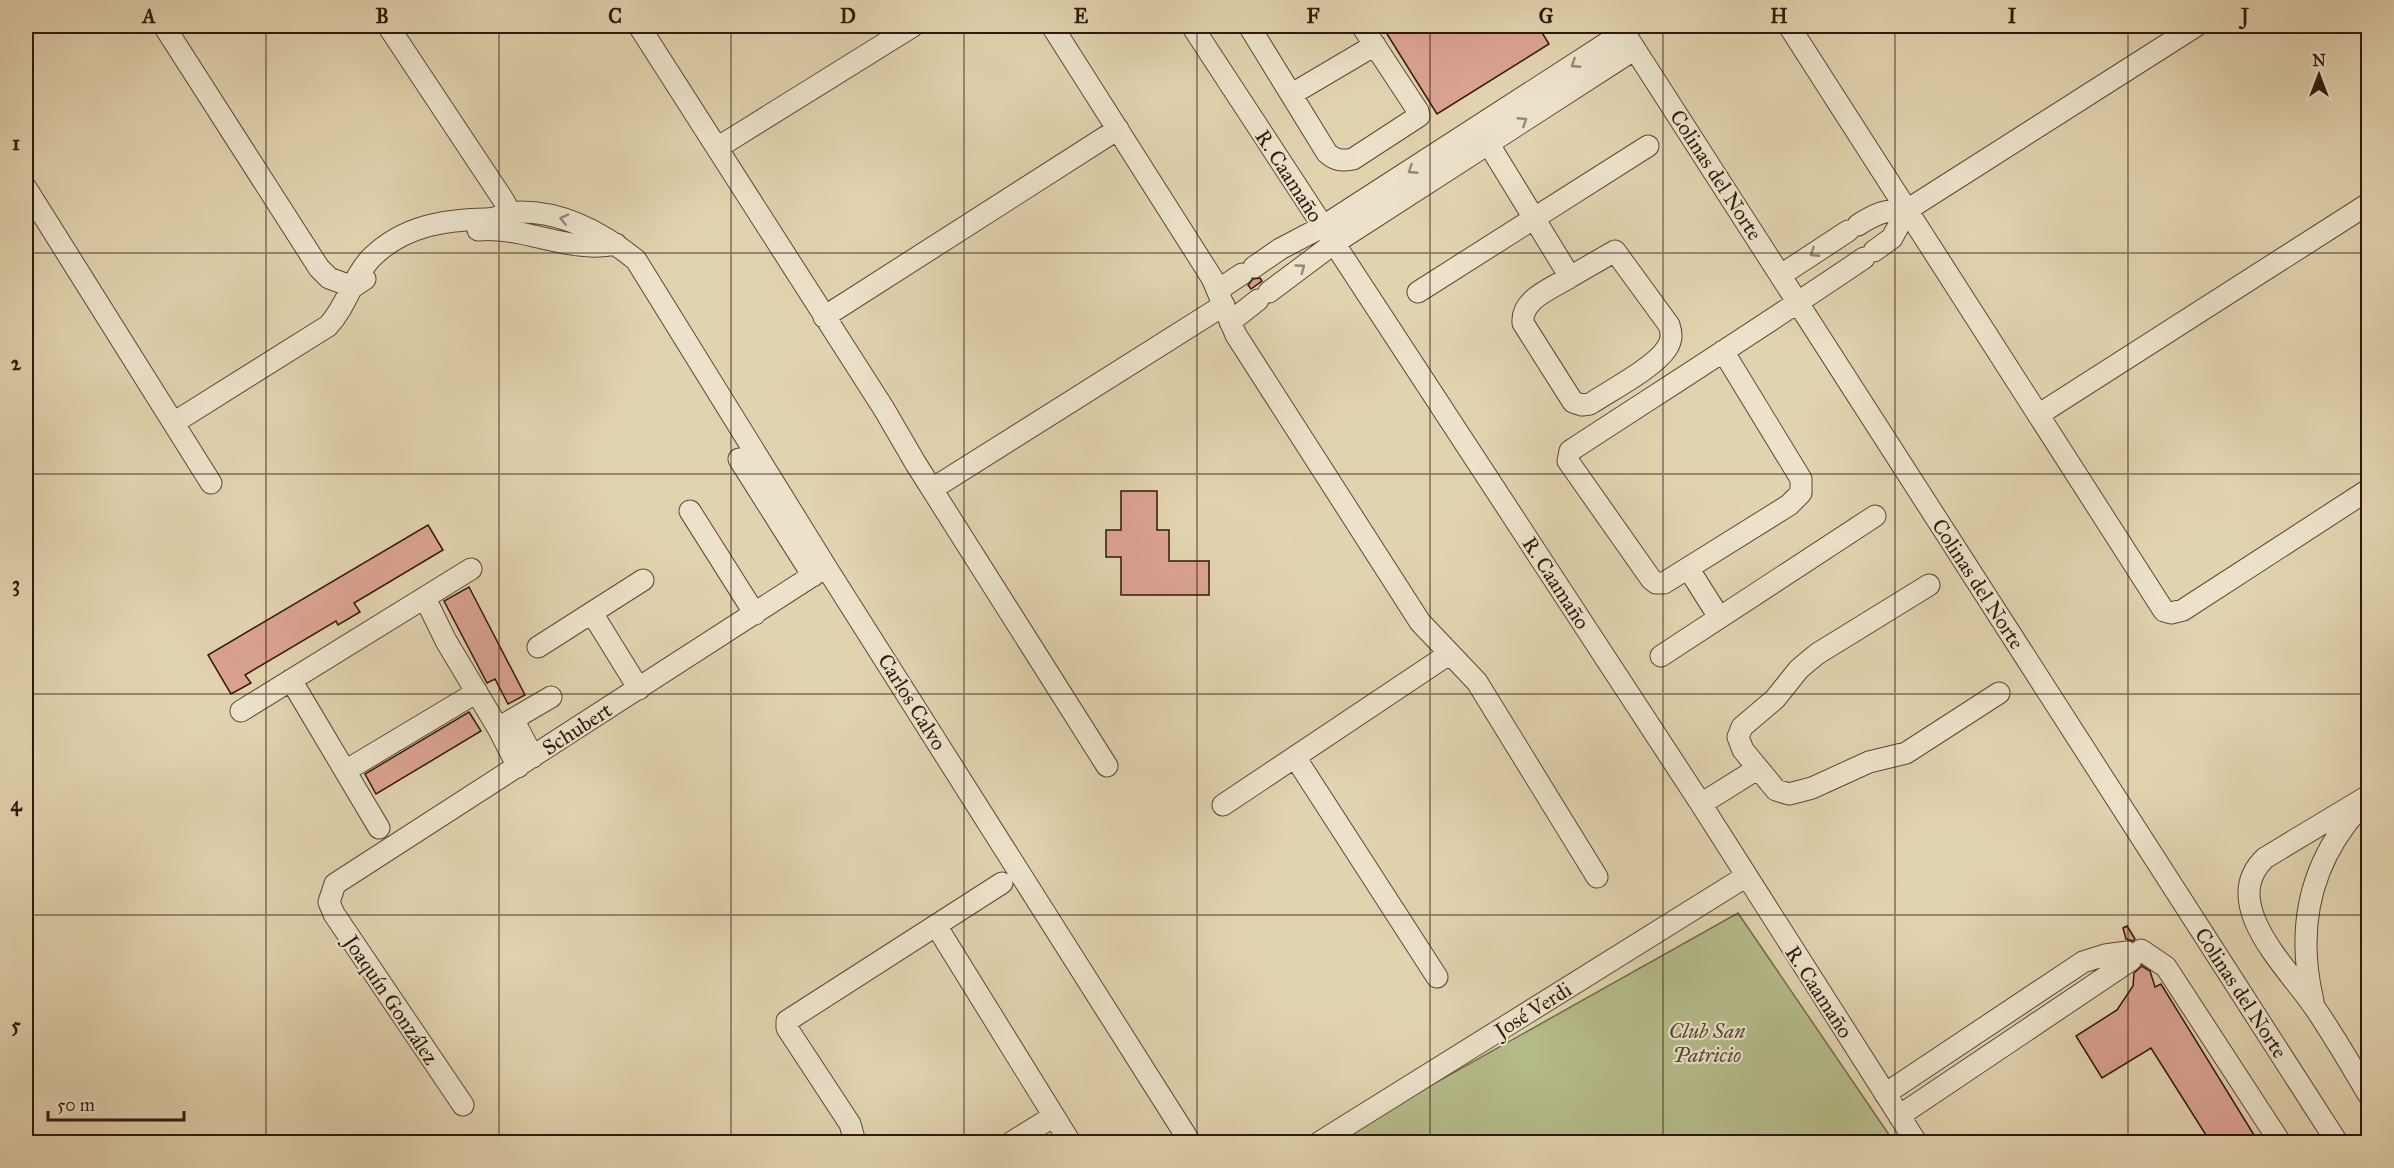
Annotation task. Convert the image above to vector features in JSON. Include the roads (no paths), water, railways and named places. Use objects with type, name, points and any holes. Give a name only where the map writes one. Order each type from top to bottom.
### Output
[{"type":"street","points":[[164,26],[319,268],[329,278],[353,287]]},
{"type":"street","points":[[388,26],[504,201],[510,221]]},
{"type":"street","points":[[639,26],[1107,766]]},
{"type":"street","points":[[717,148],[913,26]]},
{"type":"street","points":[[1052,26],[1118,129],[1224,306],[1420,622],[1477,682],[1597,877]]},
{"type":"street","name":"R. Caamaño","points":[[1192,26],[1701,804],[1745,877],[1916,1143]]},
{"type":"street","points":[[1249,26],[1327,153],[1334,159],[1353,159],[1419,116],[1418,111],[1362,26]]},
{"type":"street","points":[[1789,26],[2159,604],[2171,613],[2193,603],[2368,490]]},
{"type":"street","points":[[1723,351],[1801,479],[1803,487],[1790,506],[1664,583],[1656,583],[1568,461],[1570,451],[1723,351],[1798,303],[1892,238],[1907,210],[2196,26]]},
{"type":"street","points":[[1224,306],[1248,270],[1280,249],[1328,236],[1488,143],[1627,35]]},
{"type":"street","points":[[932,489],[1224,306],[1263,296],[1328,236],[1627,35]]},
{"type":"street","name":"Colinas del Norte","points":[[1627,35],[2337,1143]]},
{"type":"street","points":[[1292,94],[1375,45]]},
{"type":"street","points":[[824,316],[1118,129]]},
{"type":"street","points":[[1488,143],[1570,277]]},
{"type":"street","points":[[1418,292],[1535,220],[1648,146]]},
{"type":"street","points":[[26,188],[175,422],[211,483]]},
{"type":"street","points":[[2038,415],[2368,204]]},
{"type":"street","points":[[1781,275],[1875,213],[1890,209],[1907,210]]},
{"type":"street","name":"Carlos Calvo","points":[[175,422],[328,326],[338,316],[371,258],[412,231],[444,221],[489,219],[510,221],[544,215],[580,223],[616,244],[636,260],[820,571],[1190,1143]]},
{"type":"street","points":[[1615,250],[1670,325],[1672,336],[1667,349],[1649,364],[1590,404],[1582,405],[1573,402],[1523,323],[1522,313],[1526,305],[1570,277],[1615,250]]},
{"type":"street","points":[[739,459],[820,571]]},
{"type":"street","points":[[690,511],[755,614]]},
{"type":"street","points":[[1661,656],[1875,516]]},
{"type":"street","points":[[1688,568],[1719,617]]},
{"type":"street","points":[[241,711],[471,569]]},
{"type":"street","name":"Schubert","points":[[330,891],[344,877],[378,858],[820,571]]},
{"type":"street","points":[[538,647],[644,580]]},
{"type":"street","points":[[1929,585],[1817,654],[1799,669],[1775,699],[1742,727],[1738,737],[1743,750],[1776,790],[1789,794],[1812,788],[1869,762],[1906,753],[1999,693]]},
{"type":"street","points":[[425,598],[446,641],[477,692],[505,724],[526,762]]},
{"type":"street","points":[[592,613],[639,689]]},
{"type":"street","points":[[1222,805],[1449,654]]},
{"type":"street","points":[[291,680],[379,828]]},
{"type":"street","points":[[345,771],[477,692]]},
{"type":"street","points":[[505,724],[551,697]]},
{"type":"street","points":[[1295,757],[1437,977]]},
{"type":"street","points":[[1701,804],[1757,769]]},
{"type":"street","points":[[2314,1005],[2306,953],[2307,908],[2332,843],[2368,797]]},
{"type":"street","points":[[2368,797],[2265,858],[2255,867],[2249,897],[2259,929],[2293,980],[2314,1005],[2368,1094]]},
{"type":"street","name":"José Verdi","points":[[1320,1143],[1745,877]]},
{"type":"street","points":[[855,1143],[850,1124],[787,1028],[787,1021],[937,927],[1002,883]]},
{"type":"street","name":"Joaquín González","points":[[330,891],[329,902],[334,914],[463,1105]]},
{"type":"street","points":[[937,927],[1070,1143]]},
{"type":"street","points":[[1885,1094],[2083,962],[2105,955],[2140,955],[2166,967],[2280,1143]]},
{"type":"street","points":[[1899,1116],[2140,955]]},
{"type":"street","points":[[1012,1143],[1054,1116]]},
{"type":"park label","name":"Club San Patricio","points":[[1707,1043]]}]
